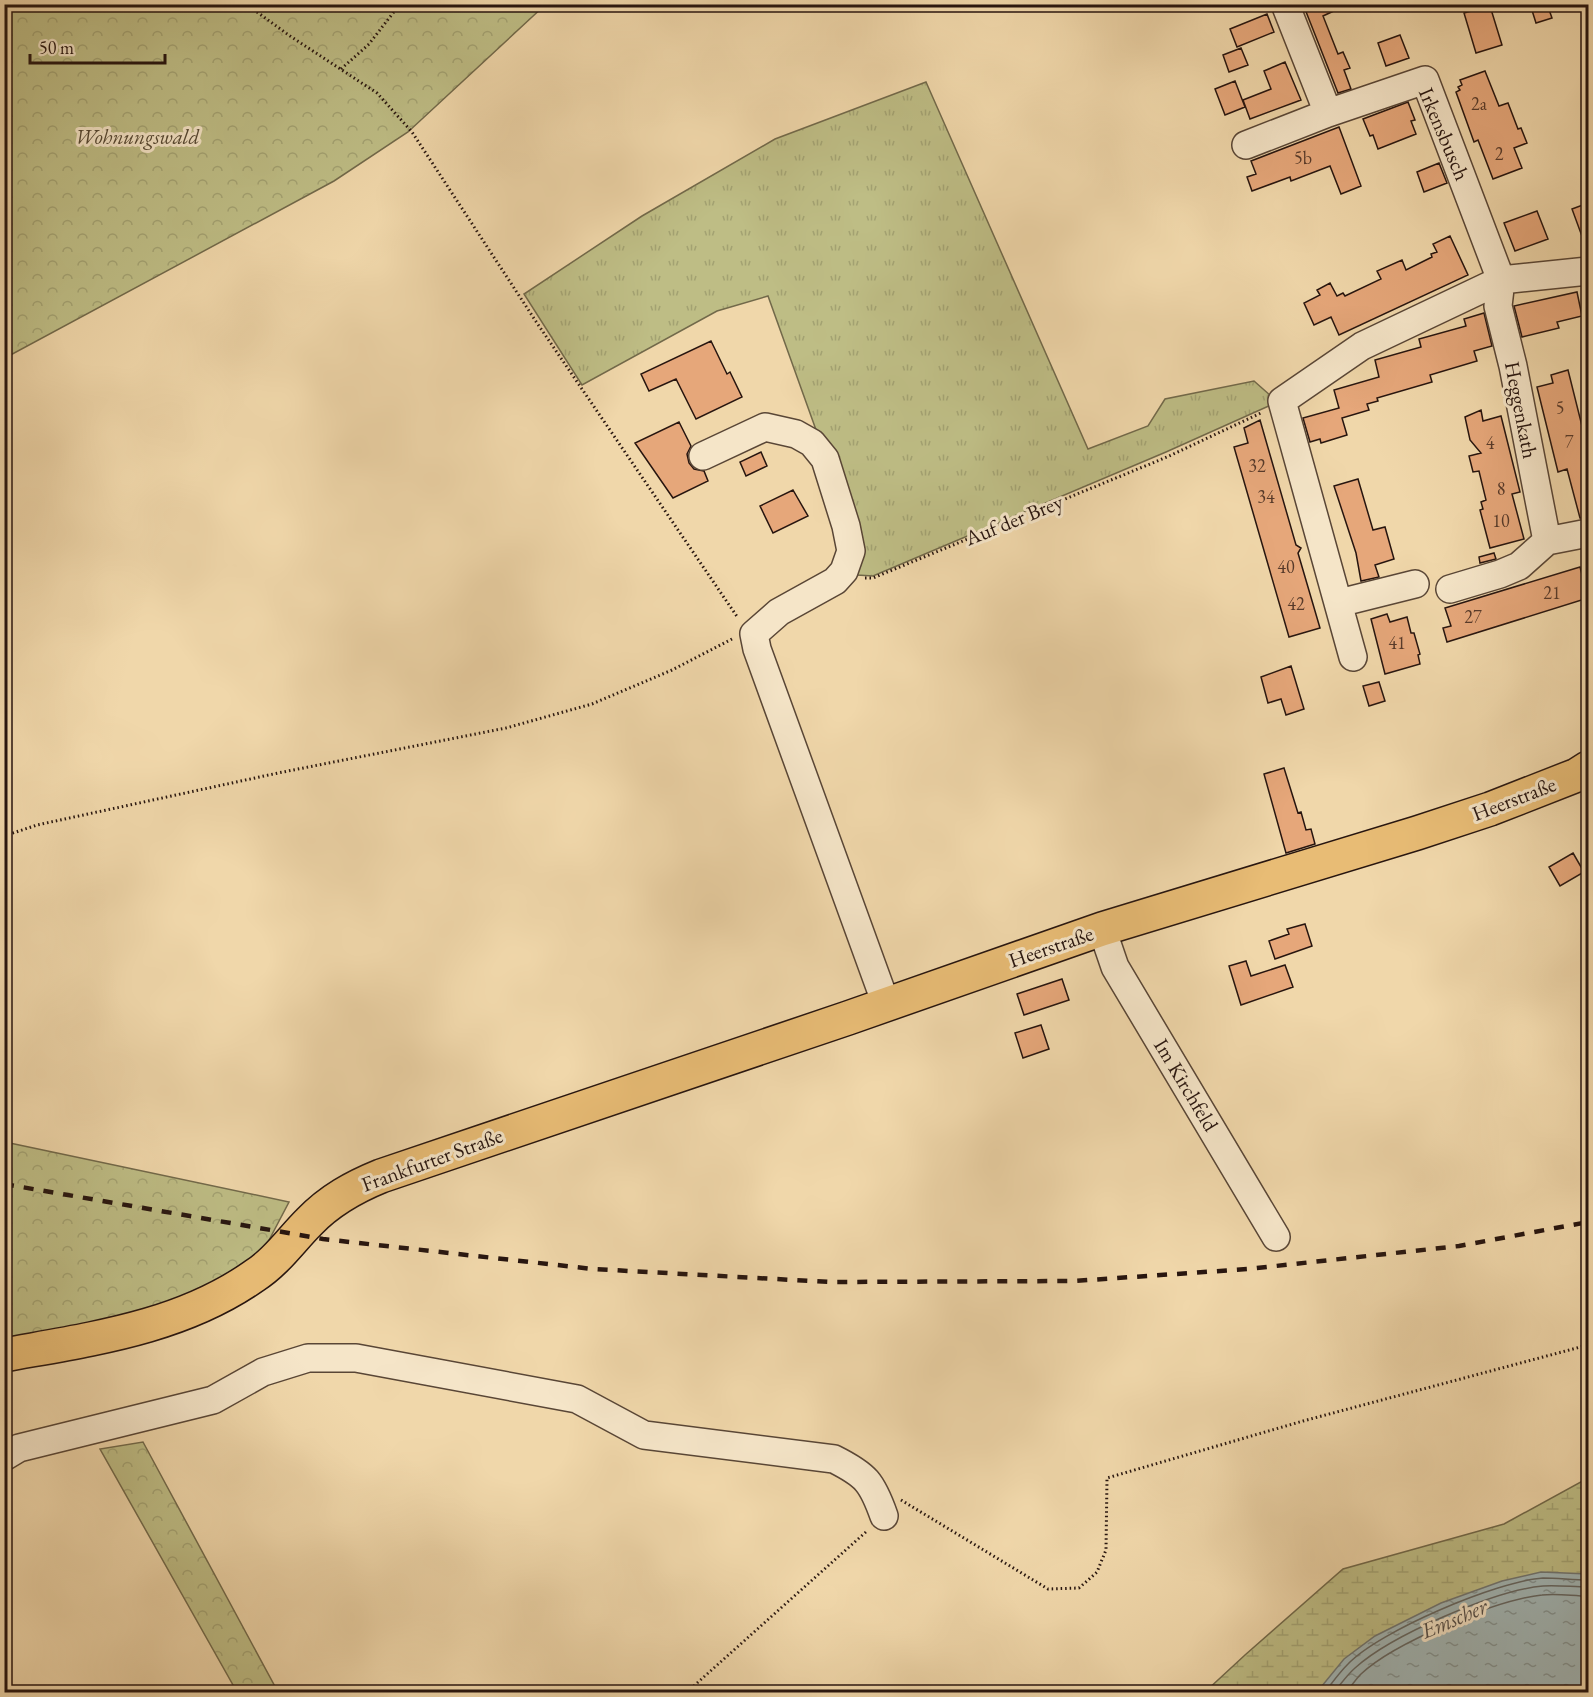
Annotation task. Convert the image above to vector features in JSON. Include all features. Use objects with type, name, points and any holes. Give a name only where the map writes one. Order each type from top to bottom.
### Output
[{"type":"main road","name":"Heerstraße","points":[[886,1004],[1102,929],[1490,809],[1577,775],[1588,768]]},
{"type":"main road","name":"Frankfurter Straße","points":[[4,1355],[122,1333],[176,1317],[220,1298],[256,1275],[273,1261],[324,1208],[358,1185],[886,1004]]},
{"type":"street","points":[[1285,4],[1328,113]]},
{"type":"street","name":"Irkensbusch","points":[[1246,145],[1328,113],[1425,80],[1501,280]]},
{"type":"street","points":[[1353,657],[1282,402],[1362,346],[1501,280],[1588,271]]},
{"type":"street","name":"Heggenkath","points":[[1501,280],[1498,306],[1513,366],[1547,541]]},
{"type":"street","points":[[703,456],[765,427],[796,434],[812,443],[825,459],[846,526],[851,551],[844,571],[835,581],[779,612],[754,634],[757,649],[886,1004]]},
{"type":"street","points":[[1450,589],[1519,566],[1547,541],[1588,533]]},
{"type":"street","points":[[1339,603],[1415,584]]},
{"type":"street","name":"Im Kirchfeld","points":[[1102,929],[1115,967],[1276,1237]]},
{"type":"street","points":[[4,1457],[19,1448],[213,1400],[263,1372],[308,1358],[356,1358],[577,1399],[644,1434],[834,1459],[859,1471],[876,1493],[893,1507]]},
{"type":"path","points":[[246,4],[377,93],[412,132],[543,332],[739,619],[754,634]]},
{"type":"path","points":[[341,69],[369,44],[400,4]]},
{"type":"path","name":"Auf der Brey","points":[[844,571],[857,577],[873,578],[1167,457],[1282,402]]},
{"type":"path","points":[[4,836],[37,825],[232,783],[506,728],[592,704],[672,670],[733,639],[754,634]]},
{"type":"path","points":[[893,1507],[1048,1589],[1079,1588],[1097,1572],[1106,1550],[1107,1478],[1303,1421],[1588,1345]]},
{"type":"path","points":[[687,1692],[834,1561]]},
{"type":"green space","name":"Wohnungswald","points":[[5,4],[545,5],[408,132],[334,181],[5,358]]},
{"type":"green space","points":[[926,82],[1088,449],[1148,426],[1165,399],[1254,381],[1271,396],[1271,405],[873,576],[857,575],[846,570],[825,455],[768,296],[717,311],[582,385],[524,294],[642,216],[775,139]]},
{"type":"green space","points":[[5,1142],[289,1202],[257,1263],[132,1325],[5,1350]]},
{"type":"green space","points":[[143,1442],[278,1692],[237,1692],[100,1449]]},
{"type":"green space","points":[[1588,1478],[1588,1692],[1205,1692],[1343,1569],[1504,1524]]},
{"type":"water","name":"Emscher","points":[[1541,1572],[1588,1574],[1588,1692],[1317,1692],[1344,1659],[1375,1636],[1441,1603],[1502,1581]]},
{"type":"building","points":[[1303,4],[1349,4],[1323,16],[1338,54],[1343,52],[1350,68],[1344,70],[1351,89],[1338,93]]},
{"type":"building","points":[[1530,4],[1547,4],[1552,18],[1536,23]]},
{"type":"building","points":[[1490,6],[1502,45],[1476,53],[1464,13]]},
{"type":"building","points":[[1267,14],[1274,32],[1237,47],[1230,29]]},
{"type":"building","points":[[1400,35],[1409,58],[1386,66],[1378,43]]},
{"type":"building","points":[[1241,48],[1248,65],[1229,72],[1223,55]]},
{"type":"building","points":[[1285,62],[1301,100],[1250,119],[1243,100],[1271,89],[1264,71]]},
{"type":"building","points":[[1485,71],[1499,106],[1508,103],[1518,129],[1521,128],[1527,143],[1514,148],[1522,168],[1493,179],[1478,140],[1474,142],[1456,92],[1462,85],[1460,80]]},
{"type":"building","points":[[1235,81],[1245,107],[1225,115],[1215,89]]},
{"type":"building","points":[[1408,102],[1415,120],[1411,121],[1416,134],[1378,149],[1363,119]]},
{"type":"building","points":[[1339,127],[1361,186],[1341,194],[1330,166],[1291,181],[1290,177],[1252,191],[1247,177],[1256,174],[1251,161]]},
{"type":"building","points":[[1439,163],[1447,183],[1424,192],[1417,172]]},
{"type":"building","points":[[1588,203],[1588,249],[1587,250],[1572,209]]},
{"type":"building","points":[[1537,211],[1548,239],[1515,251],[1504,223]]},
{"type":"building","points":[[1450,236],[1468,275],[1339,335],[1331,317],[1314,325],[1304,303],[1320,295],[1317,290],[1330,283],[1337,296],[1343,293],[1345,296],[1381,279],[1377,271],[1402,260],[1406,270],[1432,257],[1431,254],[1437,252],[1433,244]]},
{"type":"building","points":[[1577,292],[1582,316],[1557,322],[1559,328],[1522,337],[1514,306]]},
{"type":"building","points":[[1484,313],[1492,346],[1474,351],[1477,361],[1430,375],[1432,382],[1377,398],[1378,401],[1367,404],[1369,410],[1342,418],[1347,435],[1321,443],[1320,439],[1310,442],[1303,418],[1339,408],[1334,390],[1379,377],[1375,360],[1421,347],[1419,339],[1466,326],[1464,319]]},
{"type":"building","points":[[711,341],[727,374],[730,372],[742,397],[696,419],[676,379],[649,391],[641,374]]},
{"type":"building","points":[[1568,370],[1588,450],[1588,518],[1580,518],[1567,469],[1558,472],[1537,387],[1553,383],[1551,375]]},
{"type":"building","points":[[1481,410],[1483,421],[1501,416],[1520,492],[1512,494],[1524,539],[1490,548],[1480,510],[1483,509],[1481,502],[1486,500],[1479,471],[1473,472],[1469,456],[1481,453],[1470,440],[1465,417]]},
{"type":"building","points":[[1260,420],[1296,545],[1301,548],[1298,553],[1320,628],[1289,637],[1234,447],[1248,443],[1244,428]]},
{"type":"building","points":[[679,422],[691,446],[687,454],[689,463],[694,469],[704,471],[708,481],[673,498],[635,443]]},
{"type":"building","points":[[761,452],[767,466],[746,476],[740,462]]},
{"type":"building","points":[[1358,479],[1373,530],[1385,527],[1394,559],[1375,565],[1379,577],[1361,581],[1356,553],[1334,486]]},
{"type":"building","points":[[793,490],[808,516],[773,533],[760,506]]},
{"type":"building","points":[[1494,553],[1496,559],[1480,563],[1479,557]]},
{"type":"building","points":[[1580,567],[1588,598],[1447,642],[1443,628],[1451,626],[1445,608]]},
{"type":"building","points":[[1387,614],[1390,622],[1407,617],[1420,654],[1418,655],[1420,664],[1385,674],[1371,619]]},
{"type":"building","points":[[1291,666],[1304,709],[1286,715],[1281,699],[1268,703],[1261,677]]},
{"type":"building","points":[[1379,682],[1385,701],[1369,706],[1363,686]]},
{"type":"building","points":[[1284,768],[1298,813],[1301,812],[1306,830],[1311,829],[1315,844],[1286,853],[1264,774]]},
{"type":"building","points":[[1573,853],[1584,872],[1560,886],[1549,867]]},
{"type":"building","points":[[1305,924],[1312,946],[1275,959],[1269,941],[1289,934],[1287,929]]},
{"type":"building","points":[[1246,961],[1251,976],[1285,965],[1293,987],[1241,1005],[1229,966]]},
{"type":"building","points":[[1062,979],[1069,1000],[1024,1015],[1017,994]]},
{"type":"building","points":[[1041,1025],[1049,1049],[1023,1058],[1015,1033]]},
{"type":"railway","points":[[4,1184],[323,1239],[593,1269],[830,1282],[1074,1281],[1248,1269],[1459,1246],[1588,1222]]}]
